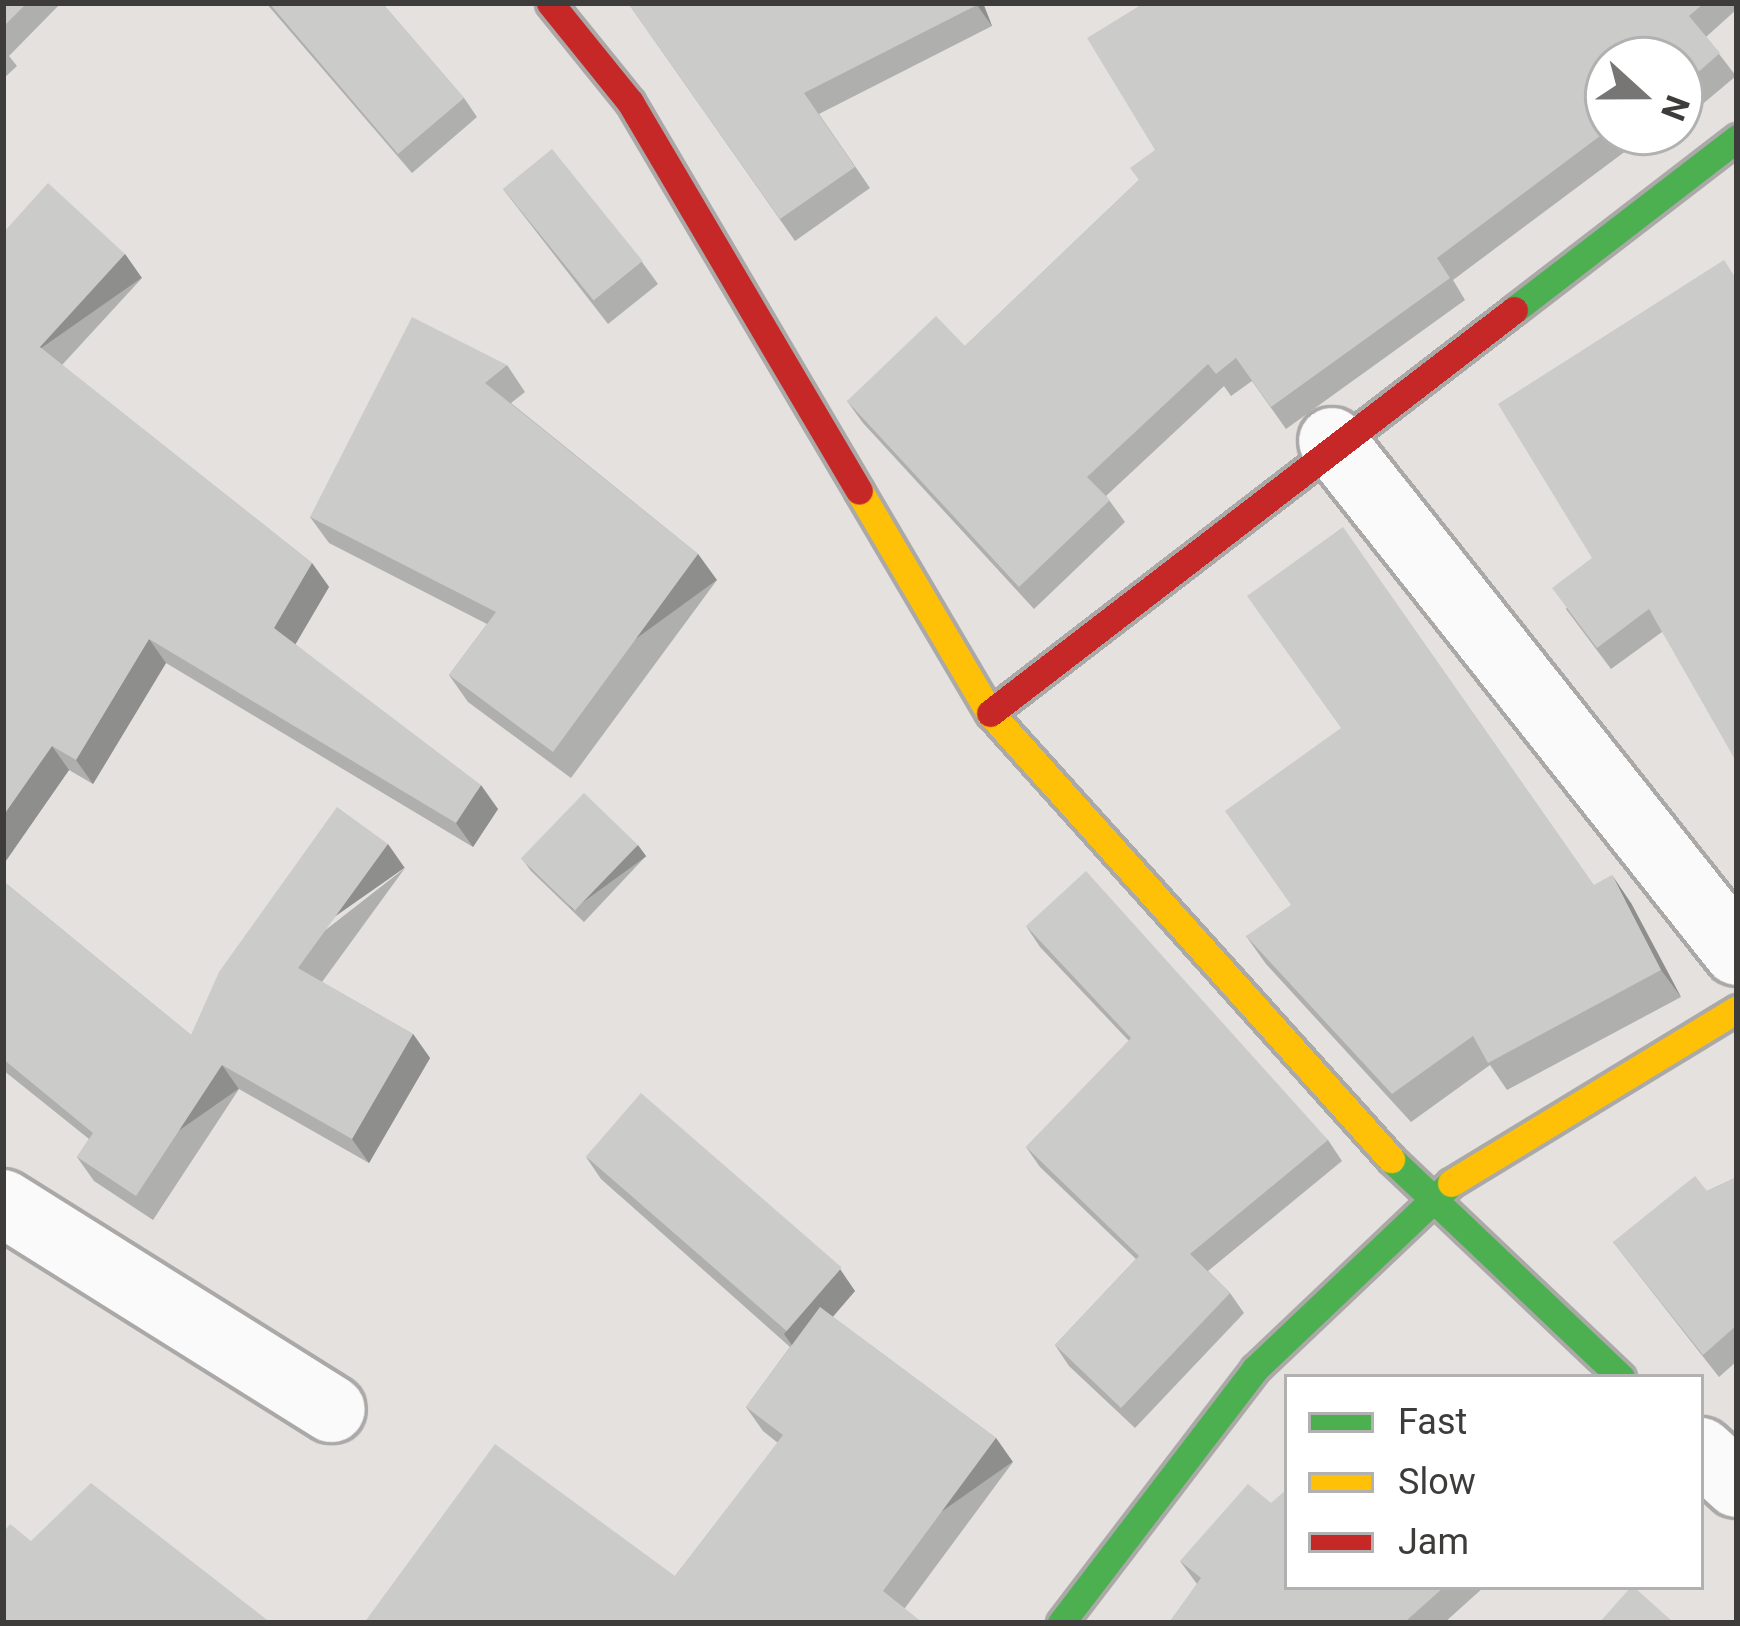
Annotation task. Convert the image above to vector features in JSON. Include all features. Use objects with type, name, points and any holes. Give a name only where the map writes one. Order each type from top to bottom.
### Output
[{"type":"street","points":[[550,3],[630,102],[990,713],[1426,1198],[1618,1374]]},
{"type":"street","points":[[990,713],[1332,441],[1737,138]]},
{"type":"street","points":[[1332,441],[1737,952]]},
{"type":"street","points":[[1060,1623],[1256,1369],[1426,1198],[1737,1009]]},
{"type":"street","points":[[3,1203],[332,1409]]},
{"type":"street","points":[[1704,1454],[1737,1484]]},
{"type":"building","points":[[3,3],[27,3],[3,27]]},
{"type":"building","points":[[269,3],[382,3],[464,98],[398,154]]},
{"type":"building","points":[[628,3],[977,5],[804,93],[855,167],[780,219]]},
{"type":"building","points":[[1144,3],[1704,3],[1689,16],[1720,53],[1704,67],[1704,36],[1584,36],[1584,148],[1437,258],[1450,278],[1271,407],[1236,358],[1216,374],[1208,364],[1087,477],[1110,500],[1019,587],[847,401],[936,316],[965,346],[1139,180],[1130,168],[1155,150],[1087,38]]},
{"type":"building","points":[[552,149],[643,261],[594,301],[503,189]]},
{"type":"building","points":[[48,183],[125,254],[40,347],[312,563],[274,628],[481,785],[456,823],[149,639],[76,760],[52,746],[3,816],[3,233]]},
{"type":"building","points":[[1724,260],[1737,280],[1737,763],[1649,609],[1597,648],[1552,588],[1592,558],[1498,404]]},
{"type":"building","points":[[412,317],[507,365],[485,383],[698,554],[553,752],[449,675],[496,612],[310,517]]},
{"type":"building","points":[[1343,527],[1594,885],[1612,875],[1661,970],[1488,1063],[1473,1036],[1392,1094],[1246,936],[1291,905],[1225,811],[1341,728],[1247,596]]},
{"type":"building","points":[[584,793],[638,845],[575,911],[521,858]]},
{"type":"building","points":[[337,807],[388,844],[298,968],[413,1034],[352,1139],[222,1065],[136,1196],[77,1157],[93,1133],[3,1059],[3,881],[191,1035],[219,972]]},
{"type":"building","points":[[1086,871],[1328,1140],[1190,1254],[1230,1293],[1121,1408],[1055,1345],[1139,1256],[1026,1147],[1131,1038],[1026,926]]},
{"type":"building","points":[[641,1093],[842,1268],[787,1331],[586,1156]]},
{"type":"building","points":[[1695,1176],[1707,1191],[1737,1177],[1737,1325],[1703,1355],[1613,1242]]},
{"type":"building","points":[[820,1307],[996,1438],[883,1591],[923,1623],[364,1623],[495,1444],[675,1576],[783,1435],[746,1407]]},
{"type":"building","points":[[91,1483],[271,1623],[3,1623],[3,1533],[10,1524],[31,1541]]},
{"type":"building","points":[[1248,1484],[1271,1503],[1284,1492],[1284,1590],[1441,1590],[1406,1621],[1409,1623],[1169,1623],[1201,1578],[1180,1561]]},
{"type":"building","points":[[1628,1590],[1637,1590],[1674,1623],[1599,1623]]},
{"type":"traffic: fast","points":[[1514,310],[1737,138]]},
{"type":"traffic: fast","points":[[1391,1159],[1618,1374]]},
{"type":"traffic: fast","points":[[1061,1623],[1255,1369],[1451,1183]]},
{"type":"traffic: slow","points":[[859,491],[990,713],[1391,1159]]},
{"type":"traffic: slow","points":[[1451,1183],[1737,1009]]},
{"type":"traffic: jam","points":[[550,3],[630,102],[859,491]]},
{"type":"traffic: jam","points":[[990,713],[1514,310]]}]
